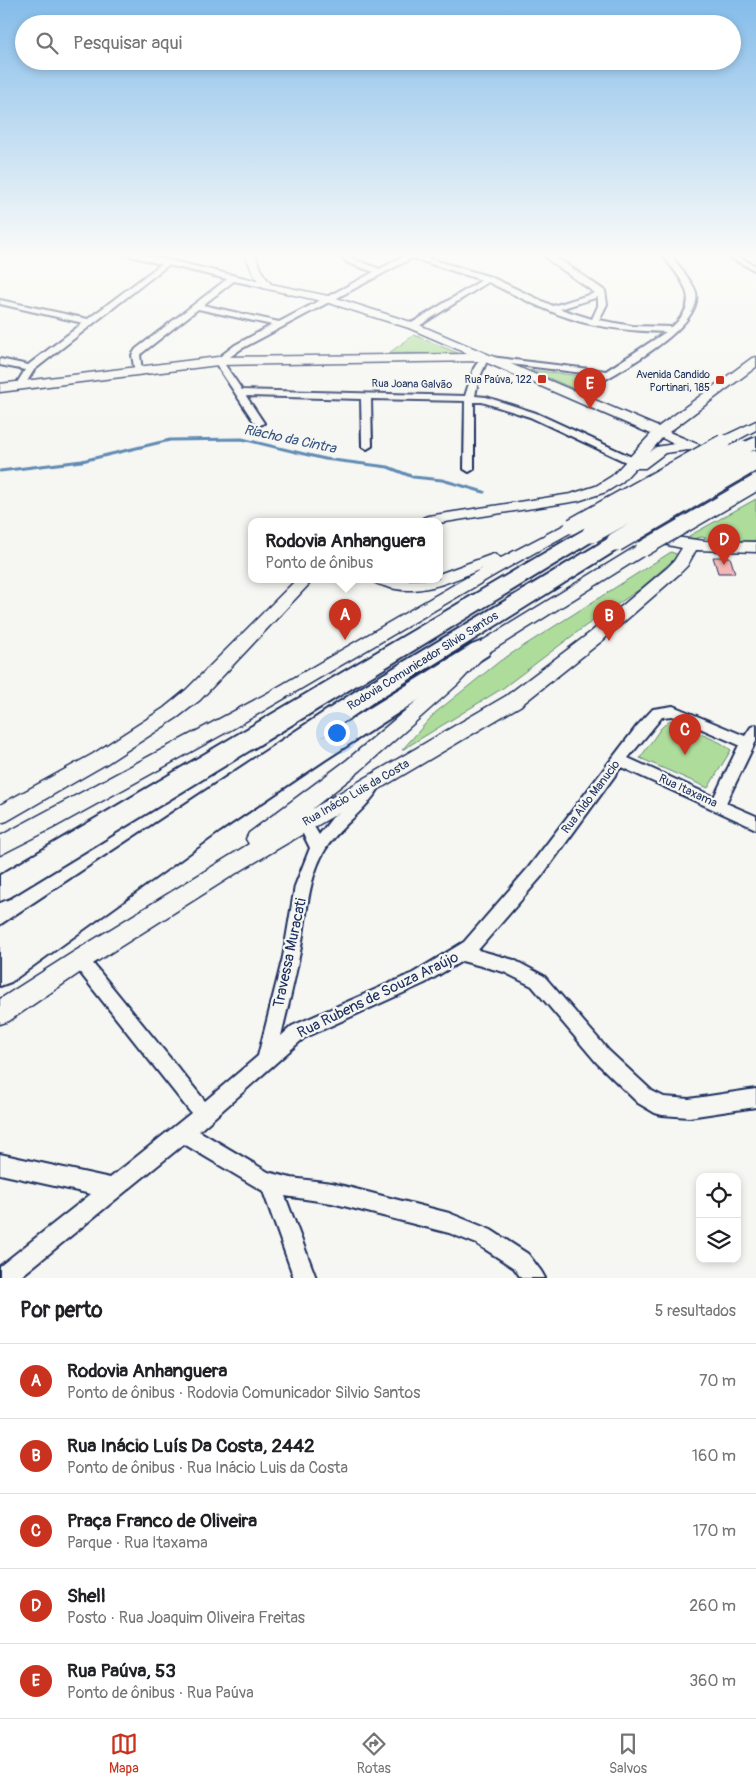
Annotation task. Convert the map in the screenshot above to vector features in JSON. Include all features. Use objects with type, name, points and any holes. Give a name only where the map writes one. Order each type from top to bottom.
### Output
[{"type":"highway","name":"Rodovia Comunicador Silvio Santos","points":[[0,889],[582,529],[751,451]]},
{"type":"highway","name":"Rodovia Comunicador Silvio Santos","points":[[0,943],[221,792],[368,695],[616,542],[751,451]]},
{"type":"highway","points":[[0,972],[210,823],[316,753],[480,650]]},
{"type":"main road","points":[[371,313],[413,326],[756,474]]},
{"type":"main road","points":[[0,388],[218,361],[485,358]]},
{"type":"main road","points":[[617,479],[660,432],[756,361]]},
{"type":"main road","points":[[678,418],[676,431],[678,436],[692,445]]},
{"type":"main road","points":[[443,577],[582,529],[723,442],[756,425]]},
{"type":"main road","points":[[443,518],[573,498],[601,490],[627,474],[652,454],[661,450],[692,445]]},
{"type":"main road","points":[[227,868],[251,845],[354,765],[452,680],[480,650],[643,549],[756,483]]},
{"type":"main road","points":[[573,498],[608,518],[658,540],[691,546],[756,547]]},
{"type":"main road","name":"Rua Inácio Luis da Costa","points":[[0,1013],[80,960],[227,868],[304,822],[376,783],[513,701],[597,636],[673,571],[681,563],[691,546]]},
{"type":"main road","points":[[0,846],[153,766],[228,724],[525,550]]},
{"type":"main road","points":[[0,815],[137,735],[172,712],[205,682],[302,583]]},
{"type":"main road","points":[[395,583],[404,585],[427,583]]},
{"type":"street","points":[[48,313],[90,322]]},
{"type":"street","points":[[20,386],[30,368],[102,313]]},
{"type":"street","points":[[138,371],[135,359],[139,351],[188,313]]},
{"type":"street","points":[[227,313],[281,324]]},
{"type":"street","points":[[260,424],[218,361],[238,347],[303,313]]},
{"type":"street","points":[[413,326],[434,313]]},
{"type":"street","points":[[566,313],[594,322],[632,328],[674,330]]},
{"type":"street","points":[[594,322],[599,313]]},
{"type":"street","points":[[572,395],[610,374],[674,330],[688,313]]},
{"type":"street","points":[[469,469],[467,433],[469,398],[479,365],[485,358],[610,374]]},
{"type":"street","points":[[0,362],[30,368]]},
{"type":"street","name":"Rua Joana Galvão","points":[[239,393],[469,398],[483,400],[518,410],[632,461]]},
{"type":"street","points":[[366,396],[367,446]]},
{"type":"street","name":"Rua Aldo Manucio","points":[[461,953],[470,947],[486,930],[530,878],[654,715],[664,710],[673,711],[747,743]]},
{"type":"street","points":[[718,806],[747,743],[756,730]]},
{"type":"street","name":"Rua Itaxama","points":[[619,760],[756,823]]},
{"type":"street","name":"Travessa Muracati","points":[[266,1059],[291,957],[303,886],[318,848],[337,822],[364,800],[376,783]]},
{"type":"street","points":[[304,822],[318,848]]},
{"type":"street","name":"Rua Rubens de Souza Araújo","points":[[2,1278],[183,1132],[298,1032],[309,1025],[419,978],[461,953],[508,965],[538,981],[602,1056],[645,1097],[662,1106],[689,1108],[756,1098]]},
{"type":"street","points":[[80,960],[204,1114]]},
{"type":"street","points":[[183,1132],[264,1181],[290,1188],[332,1193],[449,1223],[484,1237],[508,1251],[520,1261],[534,1278]]},
{"type":"street","points":[[0,1164],[112,1189]]},
{"type":"street","points":[[270,1182],[305,1278]]},
{"type":"green space","points":[[414,335],[460,354],[389,353]]},
{"type":"green space","points":[[530,370],[589,377],[572,388]]},
{"type":"green space","points":[[756,499],[756,541],[717,541],[702,537],[693,539],[689,536]]},
{"type":"green space","points":[[671,552],[679,555],[640,589],[584,627],[503,688],[402,750],[435,713],[500,661]]},
{"type":"green space","points":[[670,720],[721,743],[731,750],[708,788],[640,758],[661,728]]},
{"type":"building","points":[[713,557],[730,557],[735,573],[718,573]]},
{"type":"waterway","name":"Riacho da Cintra","points":[[0,471],[82,461],[170,440],[242,439],[325,459],[388,467],[413,477],[442,480],[484,492]]},
{"type":"place","name":"Rua Paúva, 122","points":[[542,379]]},
{"type":"place","name":"Avenida Candido Portinari, 185","points":[[720,380]]},
{"type":"place","name":"Rua Paúva, 53","points":[[590,409]]},
{"type":"place","name":"Shell","points":[[724,565]]},
{"type":"place","name":"Rodovia Anhanguera","points":[[345,640]]},
{"type":"place","name":"Rua Inácio Luís Da Costa, 2442","points":[[609,641]]},
{"type":"place","name":"Praça Franco de Oliveira","points":[[685,755]]}]
